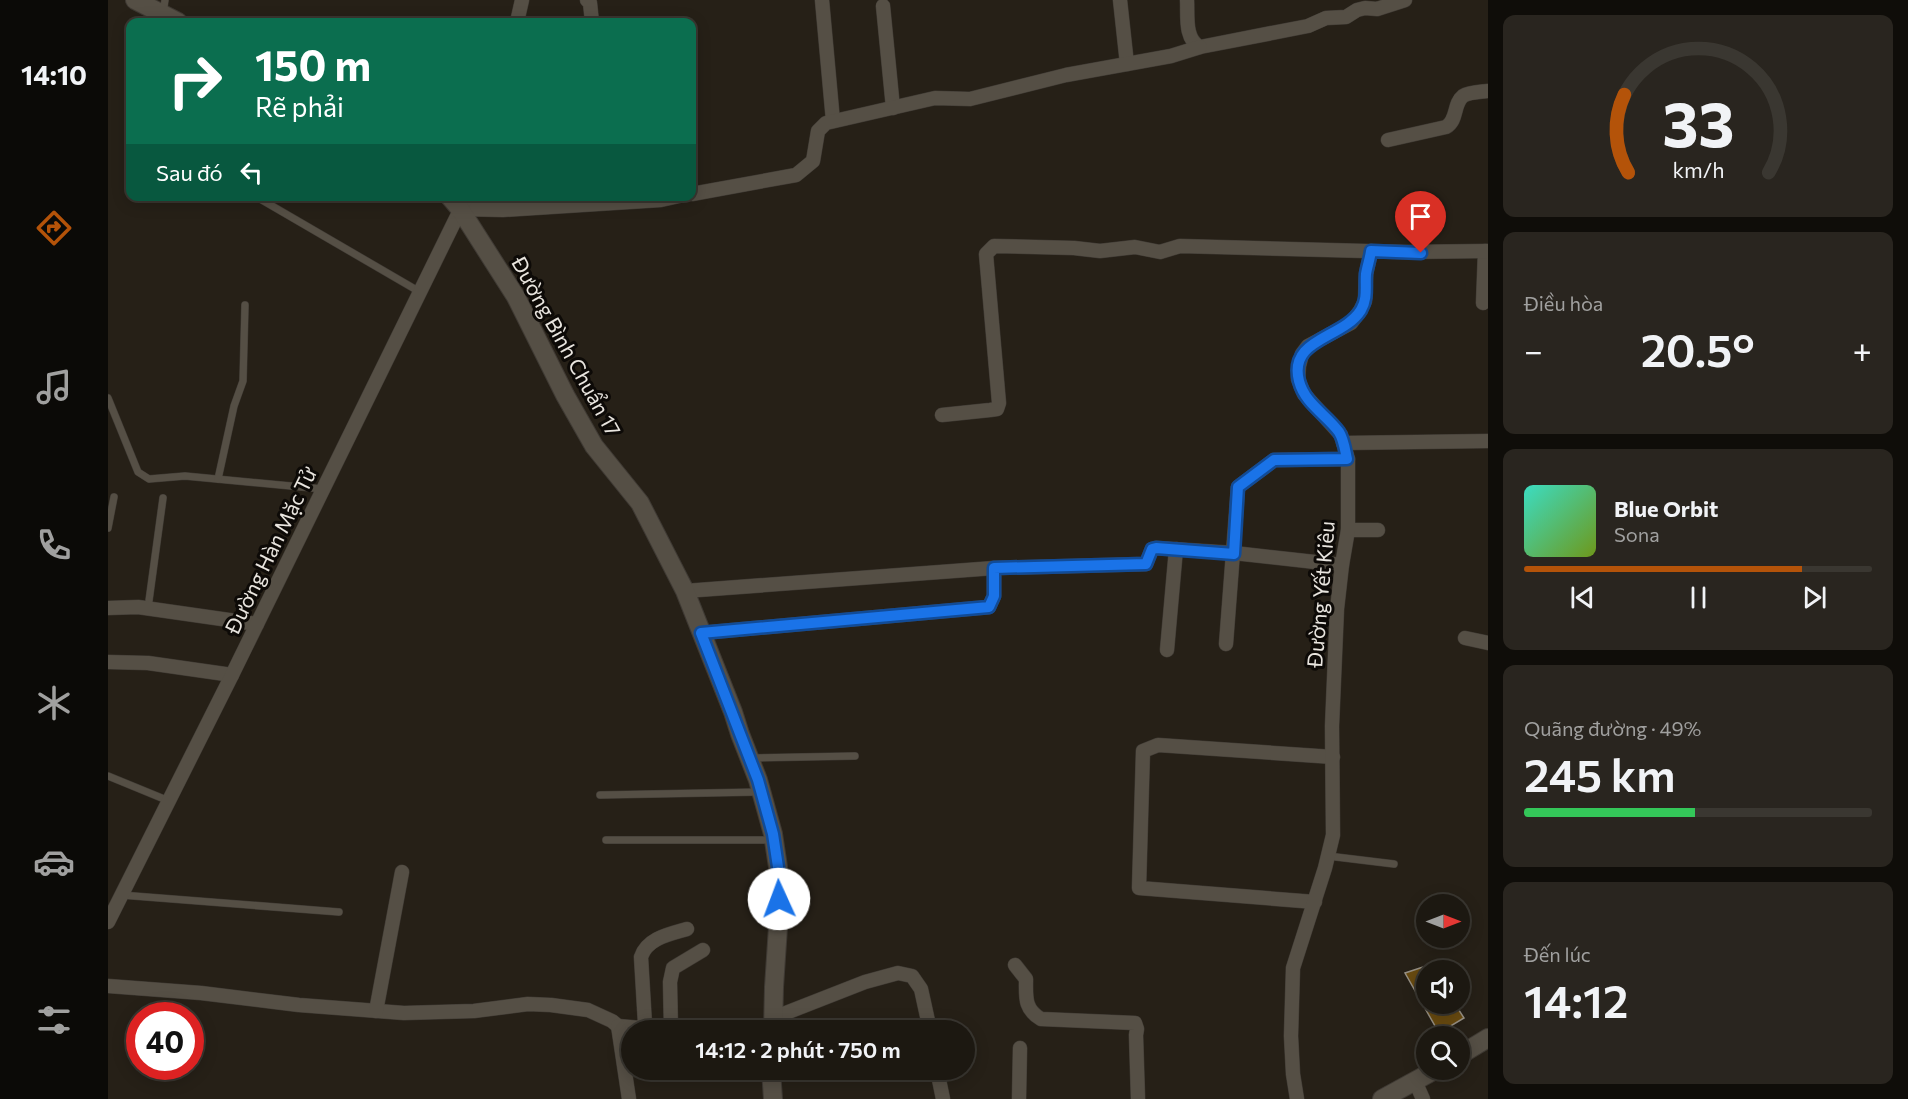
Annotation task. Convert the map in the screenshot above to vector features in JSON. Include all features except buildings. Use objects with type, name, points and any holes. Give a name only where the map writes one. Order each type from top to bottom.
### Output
[{"type":"street","points":[[135,0],[169,12]]},
{"type":"street","points":[[518,18],[522,0]]},
{"type":"street","points":[[587,0],[590,3],[592,18]]},
{"type":"street","points":[[822,0],[833,122]]},
{"type":"street","points":[[1120,0],[1127,64]]},
{"type":"street","points":[[1187,0],[1190,36],[1196,45],[1200,46]]},
{"type":"street","points":[[696,193],[796,175],[813,161],[818,131],[826,123],[935,98],[970,99],[1009,91],[1066,75],[1171,56],[1200,46],[1308,26],[1326,18],[1346,17],[1357,10],[1377,9],[1406,0]]},
{"type":"street","points":[[882,6],[893,108]]},
{"type":"street","points":[[1388,140],[1446,127],[1453,122],[1460,99],[1464,95],[1488,91]]},
{"type":"street","points":[[459,201],[503,210],[645,201]]},
{"type":"street","name":"Đường Hàn Mặc Tử","points":[[108,922],[420,292],[459,201]]},
{"type":"street","name":"Đường Bình Chuẩn 17","points":[[459,201],[516,297],[565,395],[594,446],[640,503],[685,591],[749,758],[774,840],[778,867],[779,912],[773,1020]]},
{"type":"street","points":[[942,415],[997,409],[999,403],[986,254],[994,246],[1100,250],[1135,247],[1160,252],[1180,246],[1438,253],[1486,251],[1483,303]]},
{"type":"street","name":"Đường Yết Kiêu","points":[[1297,1099],[1291,1036],[1293,968],[1315,902],[1333,835],[1337,609],[1348,530],[1347,459],[1341,435],[1304,394],[1298,379],[1299,366],[1302,354],[1308,346],[1351,323],[1360,311],[1365,302],[1366,274],[1371,251]]},
{"type":"street","points":[[1343,443],[1488,441]]},
{"type":"street","points":[[1226,644],[1238,487],[1274,460],[1347,459]]},
{"type":"street","points":[[1348,530],[1378,530]]},
{"type":"street","points":[[685,591],[994,568],[1146,564],[1152,549],[1156,548],[1342,565]]},
{"type":"street","points":[[1167,650],[1176,549]]},
{"type":"street","points":[[701,633],[989,607],[994,596],[994,568]]},
{"type":"street","points":[[108,608],[148,608],[257,624]]},
{"type":"street","points":[[1465,638],[1488,643]]},
{"type":"street","points":[[108,662],[148,663],[232,675]]},
{"type":"street","points":[[1315,902],[1139,888],[1143,751],[1158,745],[1333,757]]},
{"type":"street","points":[[376,1011],[402,872]]},
{"type":"street","points":[[645,1020],[641,957],[643,949],[654,941],[687,929]]},
{"type":"street","points":[[673,1020],[670,982],[673,968],[703,950]]},
{"type":"street","points":[[1015,965],[1026,979],[1026,998],[1032,1014],[1041,1019],[1135,1023],[1138,1099]]},
{"type":"street","points":[[782,1020],[865,982],[898,973],[912,976],[921,989],[928,1020]]},
{"type":"street","points":[[108,986],[376,1011],[447,1013],[528,1004],[551,1005],[588,1010],[621,1026]]},
{"type":"street","points":[[618,1026],[629,1099]]},
{"type":"street","points":[[1470,1049],[1488,1038]]},
{"type":"street","points":[[1019,1099],[1020,1048]]},
{"type":"street","points":[[772,1080],[773,1099]]},
{"type":"street","points":[[939,1080],[943,1099]]},
{"type":"street","points":[[1382,1099],[1415,1081],[1423,1099]]},
{"type":"lane","points":[[264,201],[420,292]]},
{"type":"lane","points":[[218,479],[234,406],[243,381],[245,305]]},
{"type":"lane","points":[[108,398],[138,472],[149,479],[185,476],[323,489]]},
{"type":"lane","points":[[108,528],[114,497]]},
{"type":"lane","points":[[148,608],[163,498]]},
{"type":"lane","points":[[749,758],[855,756]]},
{"type":"lane","points":[[108,776],[169,801]]},
{"type":"lane","points":[[600,795],[761,792]]},
{"type":"lane","points":[[606,840],[774,840]]},
{"type":"lane","points":[[1328,856],[1394,864]]},
{"type":"lane","points":[[122,895],[339,912]]},
{"type":"route","points":[[779,899],[778,867],[773,834],[758,780],[701,633],[989,607],[994,596],[994,568],[1146,564],[1152,549],[1156,548],[1234,554],[1238,487],[1274,460],[1347,459],[1341,435],[1304,394],[1298,379],[1302,354],[1308,346],[1351,323],[1360,311],[1365,302],[1366,274],[1371,251],[1421,253]]}]
